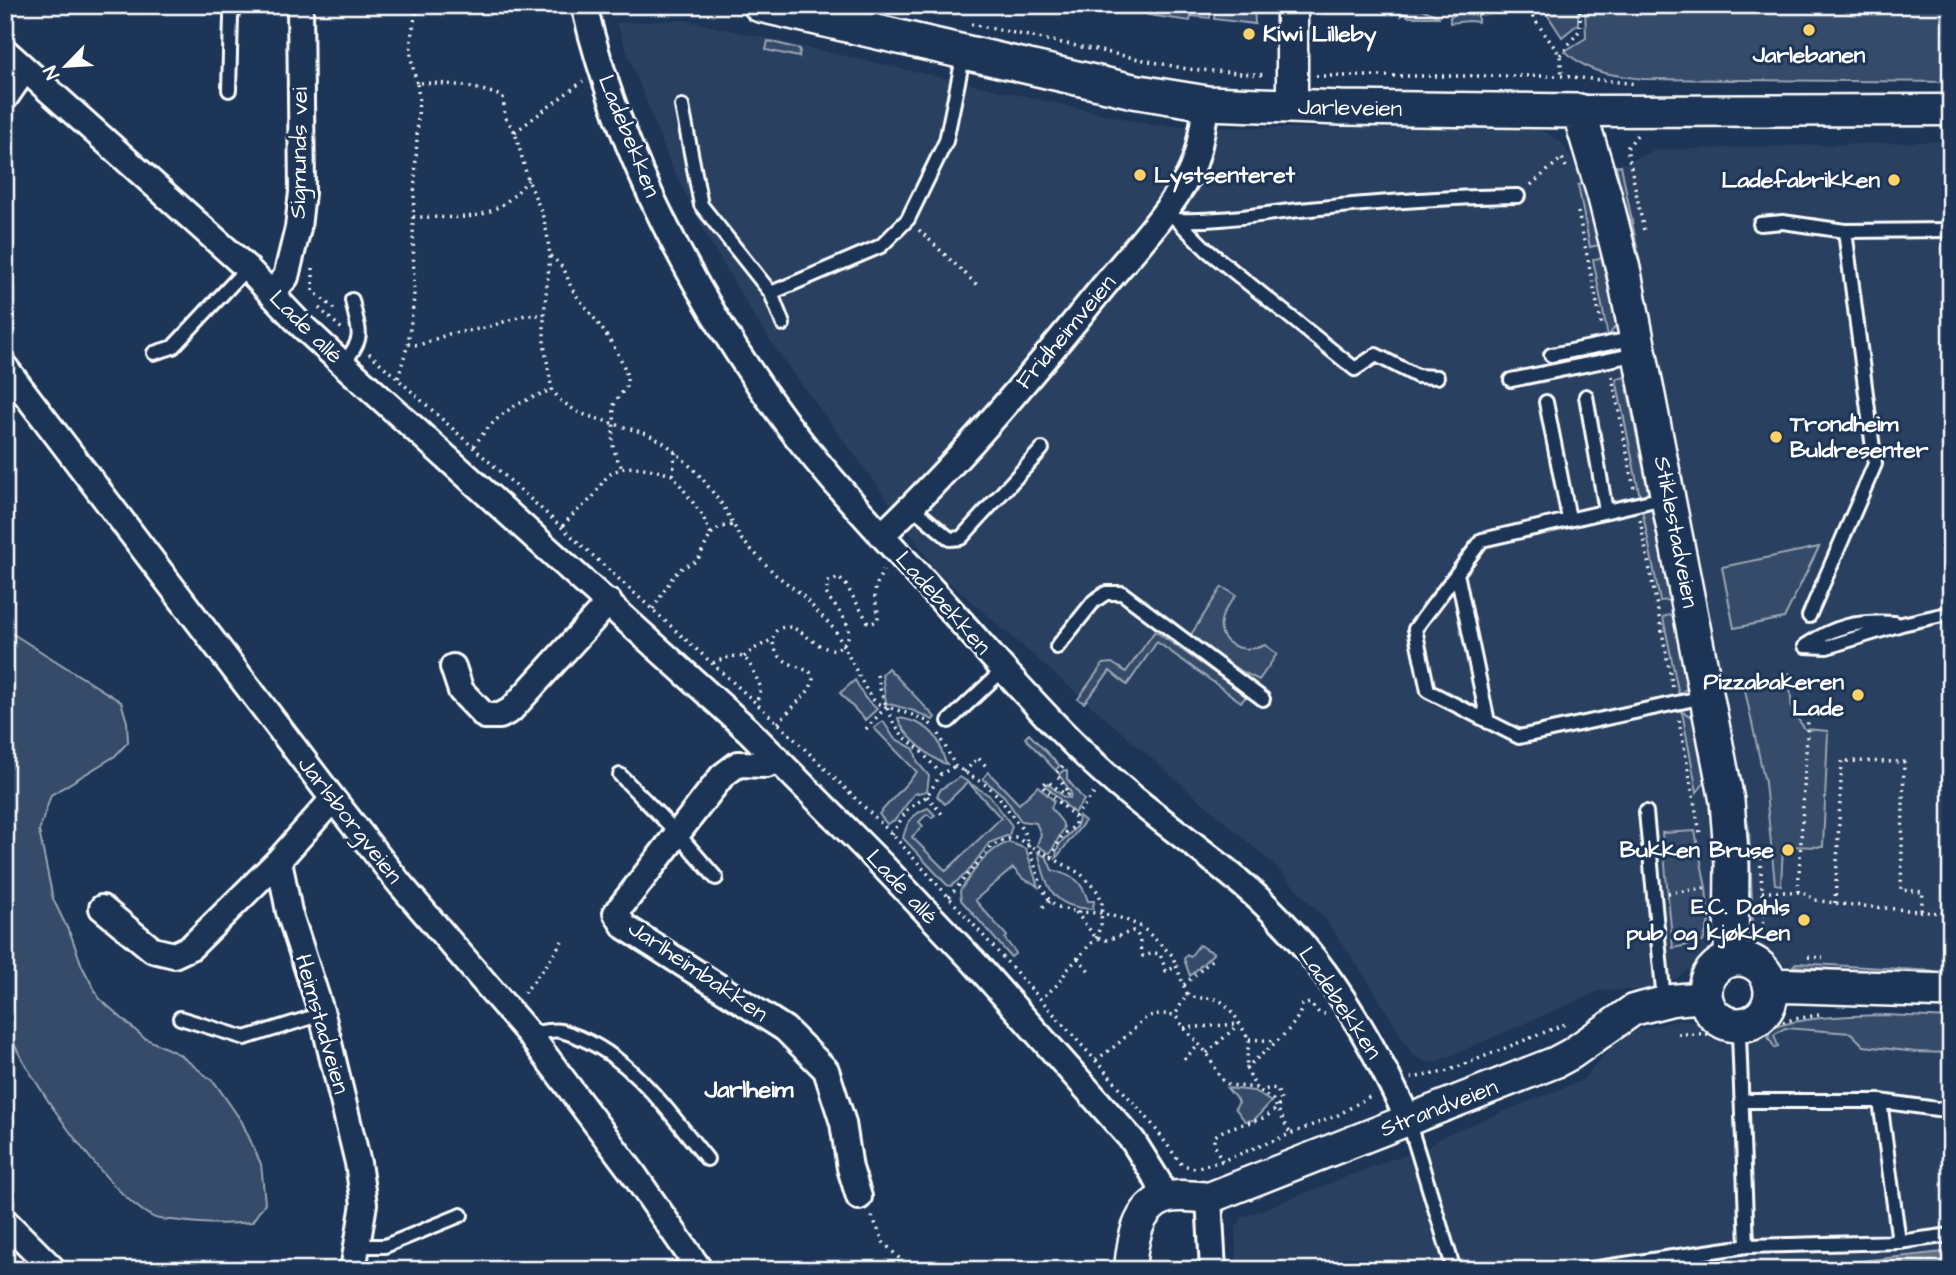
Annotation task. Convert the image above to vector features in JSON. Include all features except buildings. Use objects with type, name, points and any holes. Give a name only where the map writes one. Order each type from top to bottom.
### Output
[{"type":"main road","name":"Jarleveien","points":[[760,5],[963,37],[1133,91],[1207,103],[1292,91],[1579,111]]},
{"type":"main road","name":"Stiklestadveien","points":[[1579,111],[1604,194],[1623,349],[1669,496],[1727,801],[1732,865],[1731,960]]},
{"type":"main road","points":[[1731,960],[1748,960],[1756,964],[1770,985],[1770,1002],[1760,1016],[1737,1029],[1714,1014],[1706,998],[1709,977],[1718,966],[1731,960]]},
{"type":"main road","points":[[1770,985],[1951,991]]},
{"type":"street","name":"Sigmunds vei","points":[[272,293],[286,277],[298,228],[302,192],[300,5]]},
{"type":"street","points":[[1292,5],[1292,91]]},
{"type":"street","name":"Ladebekken","points":[[585,9],[595,50],[631,145],[670,232],[718,322],[788,425],[1003,670],[1087,758],[1229,872],[1261,900],[1295,936],[1346,1002],[1382,1065],[1408,1119]]},
{"type":"street","name":"Lade allé","points":[[5,51],[247,268],[301,325],[343,364],[778,758],[975,963],[1133,1141],[1158,1181],[1164,1199]]},
{"type":"street","points":[[5,98],[25,69]]},
{"type":"street","name":"Fridheimveien","points":[[882,535],[912,507],[1027,380],[1171,215],[1198,151],[1207,103]]},
{"type":"street","name":"Jarleveien","points":[[1579,111],[1951,110]]},
{"type":"street","name":"Jarlsborgveien","points":[[5,367],[333,799],[400,884],[528,1034],[635,1176],[690,1266]]},
{"type":"street","points":[[453,667],[461,691],[485,716],[500,716],[511,709],[608,602]]},
{"type":"street","name":"Jarlheimbakken","points":[[778,758],[767,765],[738,764],[722,776],[616,913],[625,927],[785,1029],[826,1070],[843,1123],[850,1168],[864,1203]]},
{"type":"street","points":[[102,908],[153,950],[174,955],[191,947],[279,860],[333,799]]},
{"type":"street","name":"Heimstadveien","points":[[279,860],[289,912],[322,1014],[358,1163],[364,1204],[354,1258]]},
{"type":"street","name":"Strandveien","points":[[1164,1199],[1187,1196],[1209,1198],[1556,1062],[1633,1010],[1664,1002],[1706,998]]},
{"type":"street","points":[[1209,1198],[1213,1270]]},
{"type":"street","points":[[1130,1270],[1132,1241],[1145,1212],[1164,1199]]},
{"type":"street","points":[[5,1221],[54,1270]]},
{"type":"lane","points":[[229,90],[230,16],[241,5]]},
{"type":"lane","points":[[771,293],[881,246],[908,219],[946,141],[963,37]]},
{"type":"lane","points":[[682,106],[701,205],[771,293],[783,324]]},
{"type":"lane","points":[[1171,215],[1208,222],[1393,200],[1518,196]]},
{"type":"lane","points":[[1171,215],[1207,250],[1355,369],[1376,355],[1417,376],[1437,377]]},
{"type":"lane","points":[[1760,224],[1783,222],[1845,231],[1951,230]]},
{"type":"lane","points":[[1809,616],[1875,464],[1845,231]]},
{"type":"lane","points":[[154,353],[173,347],[247,268]]},
{"type":"lane","points":[[343,364],[359,344],[352,300]]},
{"type":"lane","points":[[1551,355],[1623,349]]},
{"type":"lane","points":[[1511,380],[1623,349]]},
{"type":"lane","points":[[1586,396],[1606,511]]},
{"type":"lane","points":[[1546,402],[1569,519]]},
{"type":"lane","points":[[912,507],[950,539],[961,538],[1042,449]]},
{"type":"lane","points":[[1669,496],[1482,540],[1415,629],[1428,691],[1518,737],[1707,696]]},
{"type":"lane","points":[[1457,573],[1488,722]]},
{"type":"lane","points":[[1057,648],[1094,601],[1106,593],[1122,593],[1263,699]]},
{"type":"lane","points":[[1902,624],[1864,621],[1826,632],[1805,646],[1827,647],[1902,624],[1951,613]]},
{"type":"lane","points":[[949,721],[1003,670]]},
{"type":"lane","points":[[620,775],[677,833],[716,878]]},
{"type":"lane","points":[[1646,812],[1664,1002]]},
{"type":"lane","points":[[180,1018],[245,1038],[322,1014]]},
{"type":"lane","points":[[1737,1029],[1747,1246]]},
{"type":"lane","points":[[528,1034],[559,1030],[607,1051],[642,1079],[707,1158]]},
{"type":"lane","points":[[1741,1101],[1880,1101],[1951,1111]]},
{"type":"lane","points":[[1880,1101],[1899,1242]]},
{"type":"lane","points":[[1408,1119],[1454,1270]]},
{"type":"lane","points":[[354,1258],[461,1215]]},
{"type":"lane","points":[[1584,1270],[1747,1246],[1899,1242],[1951,1235]]},
{"type":"path","points":[[398,379],[408,344],[414,298],[413,217],[419,98],[409,59],[409,47],[418,5]]},
{"type":"path","points":[[1524,5],[1560,55],[1562,76]]},
{"type":"path","points":[[1560,55],[1580,30],[1580,5]]},
{"type":"path","points":[[963,37],[1187,69],[1292,91],[1562,76],[1640,83]]},
{"type":"path","points":[[417,83],[457,84],[503,97],[505,117],[515,132],[528,180],[542,213],[550,257],[544,344],[552,390],[561,401],[579,413],[647,434],[675,452],[701,477],[724,506],[741,539],[776,575],[801,593],[817,610],[844,645],[868,693],[876,703],[926,721],[936,730],[955,766],[989,787],[999,797],[1024,832],[1042,888],[1050,901],[1058,907],[1076,912],[1101,913],[1142,927],[1172,955],[1187,994],[1196,999],[1216,999],[1225,1003],[1249,1039],[1246,1068],[1256,1088]]},
{"type":"path","points":[[515,132],[576,87]]},
{"type":"path","points":[[1629,163],[1627,148],[1637,135],[1637,130]]},
{"type":"path","points":[[1518,196],[1562,158],[1567,171]]},
{"type":"path","points":[[413,217],[467,217],[487,214],[511,200],[528,180]]},
{"type":"path","points":[[1577,207],[1623,349],[1637,503],[1702,841]]},
{"type":"path","points":[[930,242],[977,285]]},
{"type":"path","points":[[550,257],[562,265],[574,293],[599,322],[626,371],[627,385],[614,406],[611,436],[613,449],[622,468]]},
{"type":"path","points":[[313,264],[313,291],[358,328]]},
{"type":"path","points":[[408,344],[419,345],[449,334],[485,328],[525,315],[544,315]]},
{"type":"path","points":[[474,446],[489,424],[532,397],[552,390]]},
{"type":"path","points":[[675,452],[673,475],[702,515],[711,534]]},
{"type":"path","points":[[563,526],[574,512],[593,497],[606,478],[622,468],[636,467],[673,475]]},
{"type":"path","points":[[653,609],[674,575],[696,561],[711,534],[720,527],[734,524]]},
{"type":"path","points":[[778,723],[810,689],[813,680],[810,672],[785,662],[778,656],[773,647],[776,632],[782,627],[790,626],[830,650],[844,645],[849,636],[848,626],[826,593],[828,582],[839,578],[846,584],[868,622],[872,624],[879,616],[875,596],[876,584],[884,569]]},
{"type":"path","points":[[744,657],[773,639]]},
{"type":"path","points":[[713,663],[730,656],[744,657],[761,688],[757,702]]},
{"type":"path","points":[[877,675],[886,707],[903,736],[919,749],[941,774]]},
{"type":"path","points":[[866,729],[886,707]]},
{"type":"path","points":[[1798,892],[1808,719]]},
{"type":"path","points":[[964,772],[978,758],[987,767]]},
{"type":"path","points":[[1835,903],[1842,761],[1903,762],[1901,890],[1923,892],[1921,912]]},
{"type":"path","points":[[1066,764],[1056,773],[1069,794],[1066,795],[1047,781],[1042,786],[1075,817]]},
{"type":"path","points":[[892,834],[907,810],[927,796],[941,774],[955,766]]},
{"type":"path","points":[[1051,857],[1063,834],[1075,826],[1075,817],[1093,795]]},
{"type":"path","points":[[927,796],[942,814]]},
{"type":"path","points":[[949,897],[991,847],[1015,837],[1029,843],[1091,883],[1102,902],[1101,925],[1096,939],[1059,983],[1041,999]]},
{"type":"path","points":[[1654,895],[1711,887]]},
{"type":"path","points":[[1762,892],[1803,892],[1815,900],[1835,903],[1951,914]]},
{"type":"path","points":[[1043,907],[1050,901]]},
{"type":"path","points":[[1076,912],[1096,939],[1107,940],[1127,931],[1136,933]]},
{"type":"path","points":[[1764,921],[1764,933]]},
{"type":"path","points":[[1136,933],[1142,927]]},
{"type":"path","points":[[1136,933],[1143,956],[1160,954],[1166,971],[1178,966]]},
{"type":"path","points":[[508,1011],[546,966],[562,941]]},
{"type":"path","points":[[1078,958],[1090,972]]},
{"type":"path","points":[[1184,985],[1214,958]]},
{"type":"path","points":[[1175,1015],[1187,994]]},
{"type":"path","points":[[1246,1068],[1291,1027],[1301,1014],[1302,1005],[1310,1003],[1319,1013]]},
{"type":"path","points":[[1678,1034],[1737,1029],[1829,1014]]},
{"type":"path","points":[[1096,1060],[1149,1015],[1175,1015],[1207,1053],[1221,1079],[1228,1085],[1256,1088],[1273,1100],[1290,1135]]},
{"type":"path","points":[[1405,1080],[1445,1072],[1572,1022]]},
{"type":"path","points":[[1184,1028],[1239,1024]]},
{"type":"path","points":[[1207,1053],[1239,1024]]},
{"type":"path","points":[[1249,1039],[1275,1041]]},
{"type":"path","points":[[1184,1059],[1199,1045]]},
{"type":"path","points":[[1222,1161],[1214,1144],[1214,1137],[1221,1131],[1255,1122],[1278,1108],[1282,1100],[1277,1089],[1262,1091]]},
{"type":"path","points":[[1182,1165],[1195,1168],[1222,1161],[1338,1115],[1380,1091]]},
{"type":"path","points":[[864,1203],[884,1242],[911,1270]]},
{"type":"shaded area","points":[[1126,5],[1164,5],[1174,8],[1175,5],[1210,6],[1210,18],[1191,16],[1190,21],[1148,15],[1149,10]]},
{"type":"shaded area","points":[[1248,5],[1254,5],[1255,24],[1214,19],[1216,7],[1249,9]]},
{"type":"shaded area","points":[[1541,5],[1578,5],[1578,24],[1562,37]]},
{"type":"shaded area","points":[[1585,5],[1948,5],[1951,82],[1643,79],[1611,74],[1583,65],[1565,51],[1586,38]]},
{"type":"shaded area","points":[[1415,6],[1440,17],[1409,17],[1404,13],[1401,16],[1400,12]]},
{"type":"shaded area","points":[[1470,6],[1478,12],[1478,22],[1450,23],[1450,17]]},
{"type":"shaded area","points":[[684,20],[1153,125],[1252,128],[1532,128],[1549,134],[1562,143],[1577,168],[1592,210],[1713,824],[1719,917],[1717,939],[1708,955],[1677,978],[1654,989],[1599,991],[1434,1063],[1423,1061],[1412,1054],[1370,984],[1326,920],[1272,863],[936,571],[875,482],[790,369],[757,321],[704,231],[669,160],[616,23]]},
{"type":"shaded area","points":[[768,41],[800,49],[799,57],[766,50]]},
{"type":"shaded area","points":[[1951,141],[1951,977],[1793,966],[1776,961],[1762,950],[1754,936],[1745,820],[1634,244],[1616,166],[1657,150]]},
{"type":"shaded area","points":[[1621,165],[1714,644],[1710,640],[1634,244],[1616,166]]},
{"type":"shaded area","points":[[1583,184],[1592,210],[1599,245],[1590,247],[1578,185]]},
{"type":"shaded area","points":[[1602,258],[1616,325],[1608,337],[1593,259]]},
{"type":"shaded area","points":[[1625,377],[1648,492],[1640,497],[1616,379]]},
{"type":"shaded area","points":[[1651,507],[1670,600],[1660,601],[1642,509]]},
{"type":"shaded area","points":[[1819,547],[1784,618],[1734,628],[1722,567]]},
{"type":"shaded area","points":[[1222,587],[1236,595],[1223,614],[1221,624],[1225,639],[1247,649],[1265,645],[1277,654],[1259,680],[1227,664],[1190,636]]},
{"type":"shaded area","points":[[1673,614],[1688,687],[1679,695],[1663,617]]},
{"type":"shaded area","points":[[5,629],[121,702],[127,722],[128,742],[115,756],[51,795],[39,831],[53,899],[99,998],[144,1038],[179,1054],[215,1083],[242,1122],[261,1164],[265,1203],[252,1222],[212,1224],[161,1220],[132,1203],[90,1158],[68,1129],[30,1072],[5,1025]]},
{"type":"shaded area","points":[[1155,631],[1247,696],[1241,702],[1157,642],[1127,685],[1110,671],[1084,703],[1078,699],[1103,664],[1112,663],[1126,672]]},
{"type":"shaded area","points":[[888,668],[935,717],[933,720],[886,703],[882,674]]},
{"type":"shaded area","points":[[1789,673],[1792,711],[1805,729],[1828,731],[1823,847],[1783,846],[1781,885],[1775,884],[1765,783],[1744,686]]},
{"type":"shaded area","points":[[855,680],[865,698],[877,709],[865,720],[840,693]]},
{"type":"shaded area","points":[[1724,695],[1749,830],[1753,924],[1745,820],[1722,700]]},
{"type":"shaded area","points":[[1060,710],[1132,778],[1246,869],[1297,918],[1346,981],[1401,1072],[1399,1073],[1363,1011],[1140,791],[1057,714]]},
{"type":"shaded area","points":[[1682,712],[1693,717],[1705,782],[1697,792]]},
{"type":"shaded area","points":[[898,718],[916,723],[932,733],[947,764],[934,758],[919,745],[905,731]]},
{"type":"shaded area","points":[[883,721],[894,738],[914,749],[918,763],[929,776],[927,791],[914,794],[895,820],[887,824],[879,814],[917,772],[874,728]]},
{"type":"shaded area","points":[[1029,734],[1060,766],[1055,770],[1025,738]]},
{"type":"shaded area","points":[[1067,771],[1067,779],[1084,800],[1074,813],[1046,786],[1048,784],[1064,797],[1070,798],[1071,793],[1059,774]]},
{"type":"shaded area","points":[[988,772],[1019,804],[1038,786],[1054,801],[1051,808],[1064,828],[1051,852],[1037,845],[1041,834],[1036,823],[1021,821],[1004,796],[983,779]]},
{"type":"shaded area","points":[[960,777],[968,782],[945,804],[937,796],[941,789]]},
{"type":"shaded area","points":[[968,782],[990,796],[1012,826],[1009,835],[989,843],[967,873],[951,886],[947,885],[903,838],[911,819],[928,808],[935,815],[932,818],[927,814],[919,822],[923,826],[912,837],[946,871],[1001,818]]},
{"type":"shaded area","points":[[1079,816],[1085,821],[1056,858],[1060,844],[1075,827]]},
{"type":"shaded area","points":[[1695,831],[1706,888],[1709,921],[1703,942],[1673,948],[1662,833]]},
{"type":"shaded area","points":[[1009,842],[1026,849],[1038,887],[1023,879],[1013,868],[975,900],[1007,936],[1005,939],[1016,953],[1011,957],[961,900],[960,891],[975,869],[993,850]]},
{"type":"shaded area","points":[[1038,852],[1047,858],[1052,870],[1079,882],[1088,901],[1094,901],[1093,909],[1068,905],[1053,893],[1044,876]]},
{"type":"shaded area","points":[[1199,945],[1214,953],[1190,976],[1184,959],[1187,955],[1190,957]]},
{"type":"shaded area","points":[[1796,963],[1951,972],[1951,977],[1888,973],[1885,970],[1884,973],[1793,966]]},
{"type":"shaded area","points":[[1885,1015],[1951,1018],[1951,1251],[1780,1270],[1237,1270],[1235,1230],[1241,1218],[1395,1158],[1425,1149],[1445,1135],[1583,1080],[1619,1038],[1635,1030],[1681,1020],[1698,1022],[1716,1033],[1733,1037],[1754,1034],[1805,1019]]},
{"type":"shaded area","points":[[1885,1015],[1951,1018],[1951,1053],[1864,1046],[1851,1033],[1785,1028],[1774,1035],[1778,1046],[1775,1048],[1768,1037],[1771,1028],[1799,1021]]},
{"type":"shaded area","points":[[1227,1088],[1254,1091],[1271,1102],[1254,1120],[1245,1121],[1235,1108],[1239,1102]]},
{"type":"shaded area","points":[[1951,1251],[1951,1270],[1780,1270]]},
{"type":"place","name":"Jarlebanen","points":[[1809,30]]},
{"type":"place","name":"Kiwi Lilleby","points":[[1249,34]]},
{"type":"place","name":"Lystsenteret","points":[[1140,175]]},
{"type":"place","name":"Ladefabrikken","points":[[1894,180]]},
{"type":"place","name":"Trondheim Buldresenter","points":[[1776,437]]},
{"type":"place","name":"Pizzabakeren Lade","points":[[1858,695]]},
{"type":"place","name":"Bukken Bruse","points":[[1788,850]]},
{"type":"place","name":"E.C. Dahls pub og kjøkken","points":[[1804,920]]},
{"type":"district","name":"Jarlheim","points":[[749,1090]]}]
